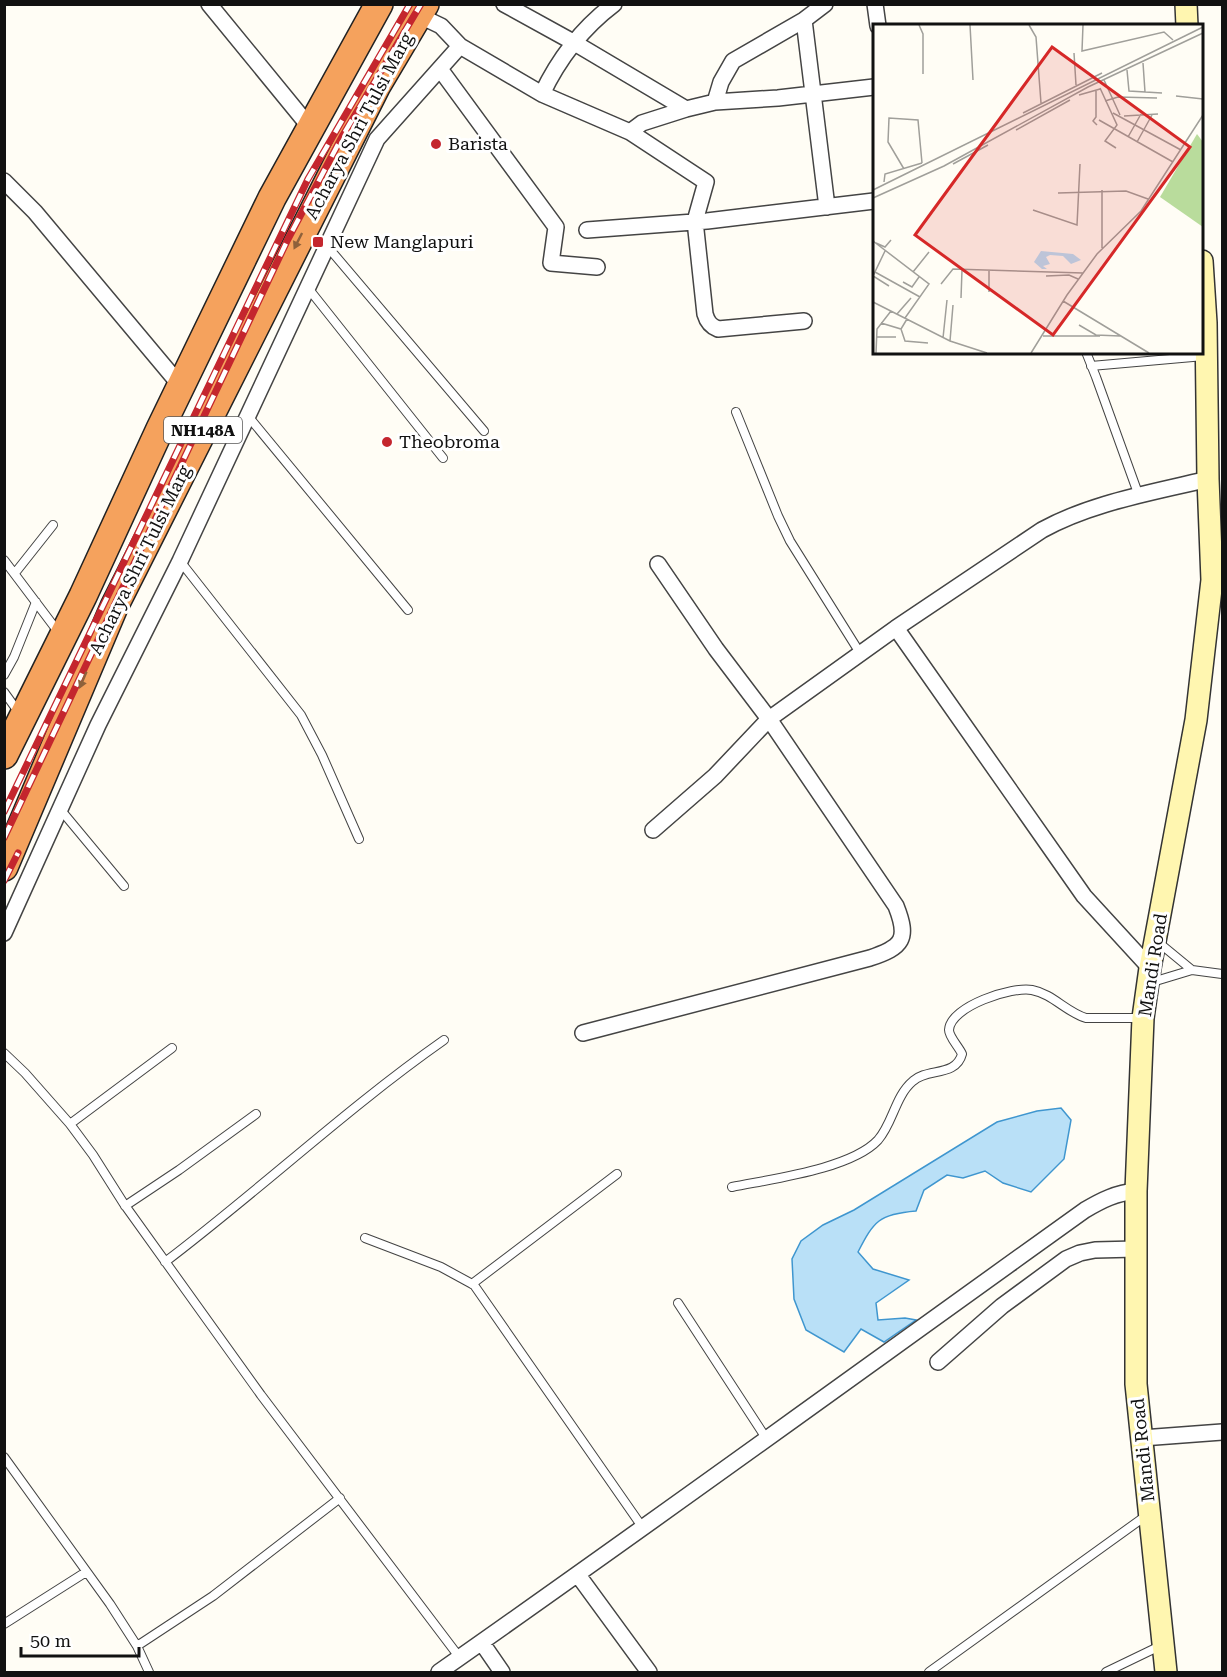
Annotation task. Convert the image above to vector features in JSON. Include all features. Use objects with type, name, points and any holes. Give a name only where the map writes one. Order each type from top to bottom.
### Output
[{"type":"highway","name":"Acharya Shri Tulsi Marg","points":[[4,755],[83,596],[160,429],[272,198],[379,4]]},
{"type":"highway","name":"Acharya Shri Tulsi Marg","points":[[4,867],[114,607],[386,69],[421,10]]},
{"type":"highway","points":[[350,55],[386,69]]},
{"type":"street","points":[[210,4],[304,120]]},
{"type":"street","points":[[4,734],[56,629],[143,437],[278,167],[370,4]]},
{"type":"street","points":[[504,4],[686,109]]},
{"type":"street","points":[[542,94],[553,72],[573,42],[614,4]]},
{"type":"street","points":[[715,102],[721,82],[734,62],[804,20],[825,4]]},
{"type":"street","points":[[875,4],[878,24]]},
{"type":"street","points":[[1186,4],[1187,24]]},
{"type":"street","points":[[421,10],[441,26],[459,46],[542,94],[630,132],[706,182],[695,221],[705,314],[712,327],[718,329],[804,321]]},
{"type":"street","points":[[804,20],[827,207]]},
{"type":"street","points":[[4,933],[98,725],[180,561],[377,139],[459,46]]},
{"type":"street","points":[[440,69],[556,227],[550,263],[597,267]]},
{"type":"street","points":[[630,132],[642,123],[715,102],[812,95],[873,87]]},
{"type":"street","points":[[4,181],[35,212],[174,378]]},
{"type":"street","points":[[587,230],[636,228],[873,201]]},
{"type":"street","name":"Mandi Road","points":[[1166,1672],[1136,1384],[1136,1191],[1143,1018],[1202,680],[1212,580],[1203,285]]},
{"type":"street","points":[[653,830],[715,776],[769,718],[1017,546],[1064,518],[1084,510],[1208,479]]},
{"type":"street","points":[[583,1033],[887,953],[902,938],[903,924],[896,906],[769,718],[716,650],[658,564]]},
{"type":"street","points":[[896,628],[1084,896],[1149,976]]},
{"type":"street","points":[[439,1672],[578,1575],[1085,1210],[1116,1194],[1136,1191]]},
{"type":"street","points":[[938,1362],[1002,1306],[1066,1259],[1095,1250],[1136,1249]]},
{"type":"street","points":[[1142,1438],[1222,1432]]},
{"type":"street","points":[[578,1575],[649,1672]]},
{"type":"street","points":[[482,1643],[502,1672]]},
{"type":"lane","points":[[327,246],[484,431]]},
{"type":"lane","points":[[308,288],[443,458]]},
{"type":"lane","points":[[1087,354],[1139,496]]},
{"type":"lane","points":[[1091,366],[1206,356]]},
{"type":"lane","points":[[736,412],[790,541],[860,653]]},
{"type":"lane","points":[[248,416],[408,610]]},
{"type":"lane","points":[[15,573],[53,525]]},
{"type":"lane","points":[[4,560],[56,629]]},
{"type":"lane","points":[[180,561],[301,715],[322,755],[359,839]]},
{"type":"lane","points":[[4,675],[14,657],[36,602]]},
{"type":"lane","points":[[4,692],[17,710]]},
{"type":"lane","points":[[60,809],[124,886]]},
{"type":"lane","points":[[1155,940],[1192,969]]},
{"type":"lane","points":[[1149,976],[1192,969],[1222,974]]},
{"type":"lane","points":[[732,1187],[820,1168],[861,1154],[872,1146],[880,1137],[904,1089],[911,1082],[917,1077],[952,1068],[960,1062],[962,1054],[949,1033],[949,1027],[971,1006],[993,995],[1030,990],[1042,993],[1077,1015],[1086,1018],[1143,1018]]},
{"type":"lane","points":[[165,1262],[289,1164],[330,1126],[444,1040]]},
{"type":"lane","points":[[70,1124],[172,1048]]},
{"type":"lane","points":[[4,1053],[70,1124],[93,1155],[125,1206],[274,1414],[460,1658]]},
{"type":"lane","points":[[125,1206],[256,1114]]},
{"type":"lane","points":[[472,1284],[617,1174]]},
{"type":"lane","points":[[366,1238],[441,1267],[472,1284],[643,1528]]},
{"type":"lane","points":[[678,1303],[766,1438]]},
{"type":"lane","points":[[4,1457],[110,1604],[137,1646],[149,1672]]},
{"type":"lane","points":[[137,1646],[213,1596],[340,1498]]},
{"type":"lane","points":[[929,1672],[1150,1512]]},
{"type":"lane","points":[[4,1624],[86,1572]]},
{"type":"lane","points":[[1106,1672],[1164,1644]]},
{"type":"water","points":[[1061,1108],[1071,1120],[1064,1159],[1031,1192],[1003,1183],[985,1171],[963,1178],[947,1175],[924,1190],[916,1211],[886,1217],[879,1221],[869,1233],[858,1252],[873,1269],[909,1280],[876,1303],[878,1320],[905,1318],[916,1320],[884,1342],[861,1329],[844,1352],[806,1330],[794,1299],[792,1259],[801,1241],[823,1225],[854,1210],[997,1122],[1037,1111]]},
{"type":"railway","points":[[4,812],[308,179],[410,4]]},
{"type":"railway","points":[[4,838],[288,239],[343,135],[421,4]]},
{"type":"railway","points":[[4,881],[18,853]]},
{"type":"place","name":"Barista","points":[[436,144]]},
{"type":"place","name":"New Manglapuri","points":[[318,242]]},
{"type":"place","name":"Theobroma","points":[[387,442]]}]
